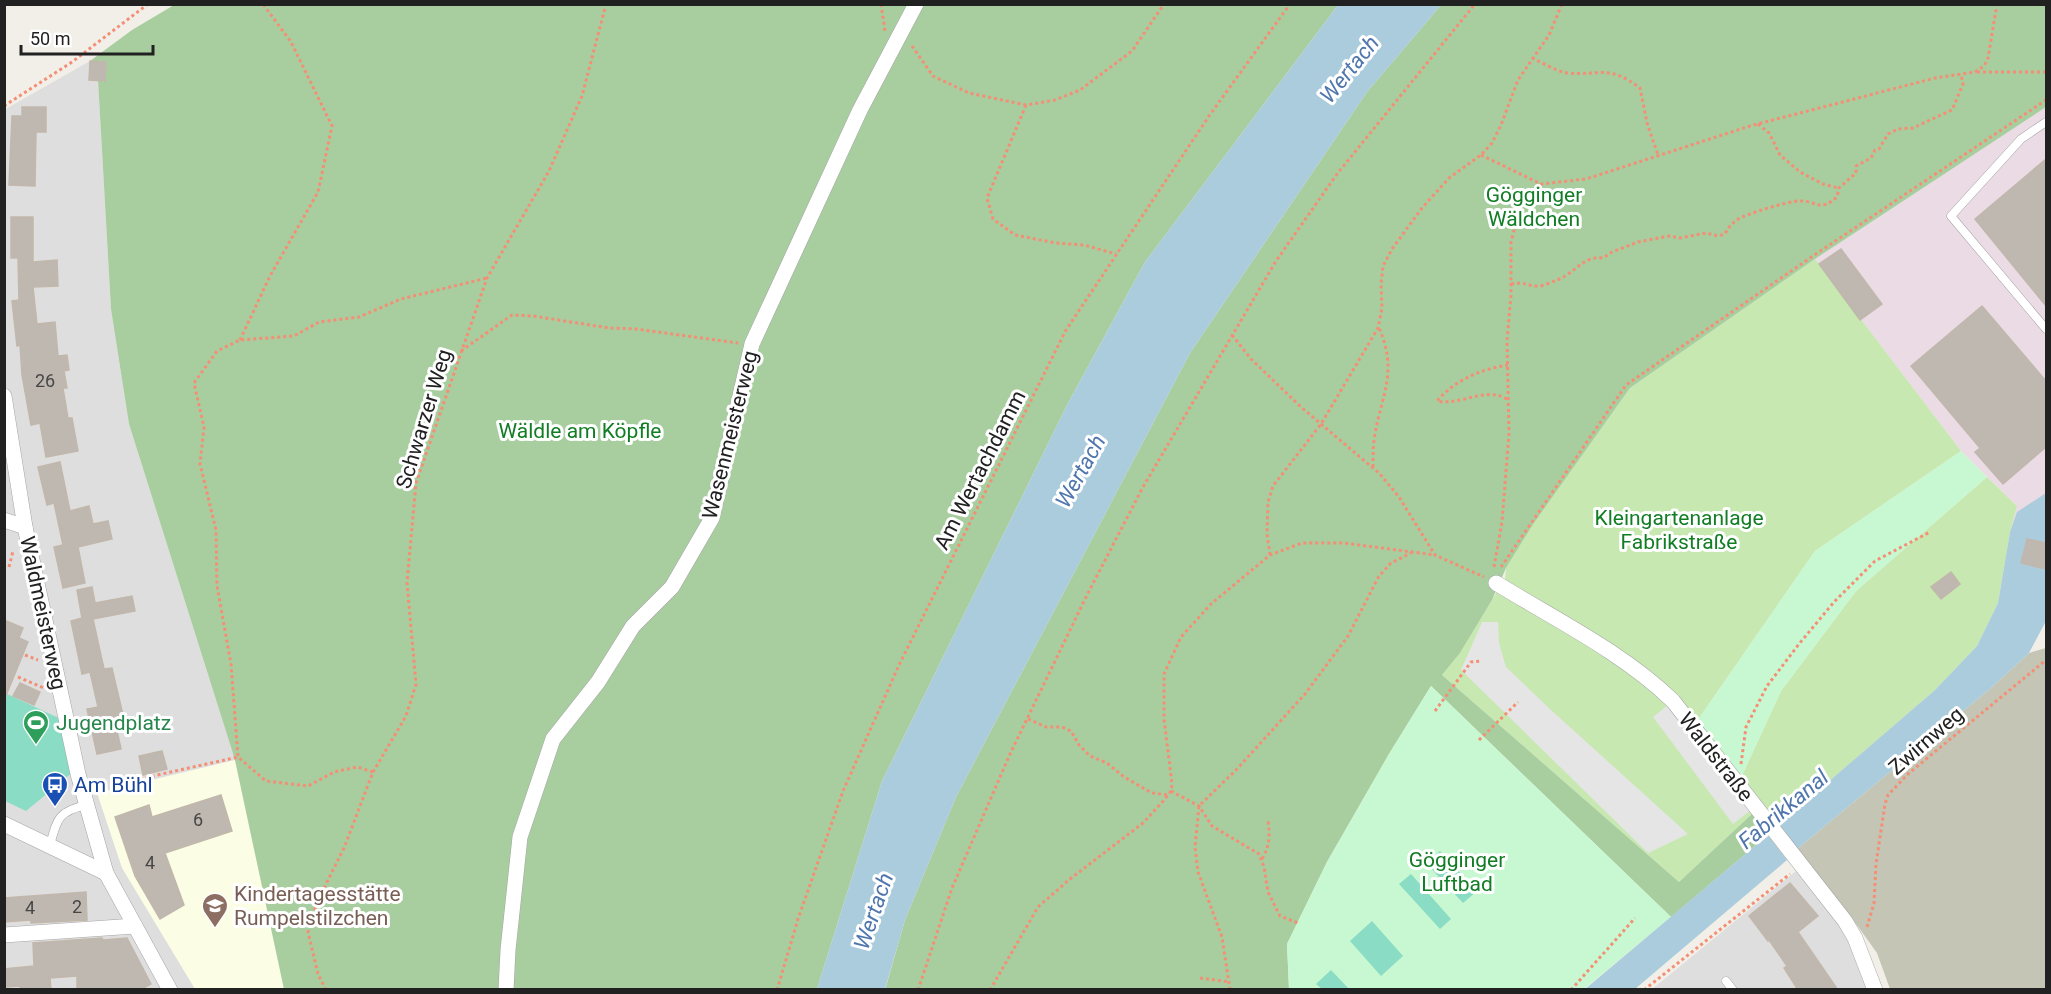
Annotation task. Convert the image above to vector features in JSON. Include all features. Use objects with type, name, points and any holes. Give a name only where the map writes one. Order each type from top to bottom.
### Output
[{"type":"street","name":"Wasenmeisterweg","points":[[506,990],[520,837],[553,738],[598,682],[633,626],[672,587],[712,518],[752,344],[855,120],[916,4]]},
{"type":"street","name":"Waldmeisterweg","points":[[4,396],[25,527],[85,798],[106,873],[170,990]]},
{"type":"street","points":[[4,520],[25,527]]},
{"type":"street","name":"Waldstraße","points":[[1496,583],[1616,656],[1654,682],[1673,701],[1845,921],[1856,941],[1875,990]]},
{"type":"street","points":[[4,824],[106,873]]},
{"type":"street","points":[[4,935],[135,926]]},
{"type":"lane","points":[[2046,122],[2021,139],[1951,216],[2046,329]]},
{"type":"lane","points":[[50,845],[57,820],[85,798]]},
{"type":"lane","points":[[1726,981],[1733,990]]},
{"type":"path","points":[[4,106],[72,62],[148,4]]},
{"type":"path","points":[[240,340],[270,276],[318,192],[332,126],[291,42],[262,4]]},
{"type":"path","name":"Schwarzer Weg","points":[[326,990],[318,975],[308,932],[317,902],[344,849],[373,772],[406,716],[416,684],[407,583],[416,483],[487,278],[549,171],[582,96],[606,4]]},
{"type":"path","points":[[902,30],[933,76],[969,93],[1026,105],[1055,100],[1080,90],[1132,51],[1164,4]]},
{"type":"path","name":"Am Wertachdamm","points":[[777,990],[798,919],[843,791],[899,665],[1066,330],[1209,116],[1290,4]]},
{"type":"path","points":[[918,990],[952,888],[1027,718],[1143,487],[1276,261],[1337,174],[1475,4]]},
{"type":"path","points":[[1270,555],[1267,534],[1268,502],[1273,486],[1321,424],[1378,328],[1382,308],[1383,266],[1392,249],[1422,208],[1449,178],[1481,155],[1492,143],[1518,80],[1549,35],[1562,4]]},
{"type":"path","points":[[1975,72],[1984,66],[1988,58],[1997,4]]},
{"type":"path","points":[[1532,58],[1565,73],[1613,72],[1640,88],[1647,123],[1659,156]]},
{"type":"path","points":[[1481,155],[1541,184],[1586,179],[1758,124],[1935,78],[1975,72],[2046,72]]},
{"type":"path","points":[[1511,284],[1522,282],[1537,286],[1558,280],[1577,269],[1588,259],[1603,258],[1638,242],[1670,236],[1680,238],[1706,233],[1718,236],[1725,234],[1728,227],[1738,219],[1773,208],[1780,203],[1799,201],[1816,206],[1831,203],[1838,197],[1839,188],[1856,173],[1856,166],[1871,158],[1875,150],[1879,150],[1888,134],[1898,129],[1913,128],[1952,110],[1963,84],[1961,74]]},
{"type":"path","points":[[1496,583],[1502,567],[1626,384],[2046,100]]},
{"type":"path","points":[[1026,105],[987,198],[993,219],[1016,234],[1056,243],[1084,245],[1116,254]]},
{"type":"path","points":[[1758,124],[1769,134],[1780,154],[1800,172],[1823,184],[1839,188]]},
{"type":"path","points":[[1496,583],[1494,565],[1502,522],[1509,433],[1511,242],[1519,211],[1541,184]]},
{"type":"path","points":[[373,772],[357,767],[334,772],[308,786],[266,782],[238,757],[231,664],[217,586],[216,530],[200,464],[204,427],[194,383],[218,351],[240,340],[294,336],[319,322],[359,317],[401,299],[487,278]]},
{"type":"path","points":[[461,351],[512,315],[533,315],[609,328],[636,329],[752,344]]},
{"type":"path","points":[[1373,467],[1375,433],[1388,383],[1387,356],[1383,337],[1378,328]]},
{"type":"path","points":[[1232,335],[1251,359],[1321,424],[1373,467],[1399,497],[1435,555]]},
{"type":"path","points":[[1508,365],[1489,368],[1473,374],[1443,394],[1437,401],[1445,403],[1459,401],[1492,393],[1508,399]]},
{"type":"path","points":[[1738,787],[1746,727],[1767,686],[1834,602],[1875,561],[1930,532]]},
{"type":"path","points":[[990,990],[1038,907],[1143,823],[1171,791],[1164,719],[1164,674],[1181,637],[1211,604],[1270,555],[1302,543],[1344,543],[1435,555],[1496,583]]},
{"type":"path","points":[[1230,990],[1222,937],[1198,872],[1195,847],[1199,806],[1236,771],[1305,694],[1348,636],[1379,576],[1391,563],[1411,552]]},
{"type":"path","name":"Zwirnweg","points":[[1856,941],[1867,927],[1873,910],[1876,864],[1888,795],[1908,774],[2046,660]]},
{"type":"path","points":[[1435,711],[1471,662],[1480,661]]},
{"type":"path","points":[[18,677],[61,694]]},
{"type":"path","points":[[1479,740],[1518,702]]},
{"type":"path","points":[[1027,718],[1046,727],[1062,727],[1071,731],[1079,745],[1090,756],[1107,763],[1124,777],[1152,793],[1168,795]]},
{"type":"path","points":[[85,798],[238,757]]},
{"type":"path","points":[[1171,791],[1199,806],[1212,826],[1259,854],[1262,858],[1268,892],[1280,916],[1298,923]]},
{"type":"path","points":[[1262,858],[1268,848],[1270,837],[1268,820]]},
{"type":"path","points":[[1644,990],[1798,862]]},
{"type":"path","points":[[1571,990],[1635,918]]},
{"type":"path","points":[[1200,978],[1230,982]]},
{"type":"shaded area","points":[[90,61],[89,79],[98,80],[111,309],[129,424],[235,760],[284,989],[5,989],[4,110]]},
{"type":"shaded area","points":[[2046,107],[2046,541],[2010,532],[2017,506],[1961,451],[1815,259]]},
{"type":"shaded area","points":[[1482,622],[1498,622],[1499,643],[1506,667],[1688,834],[1648,853],[1461,670]]},
{"type":"shaded area","points":[[2046,648],[2046,989],[1890,989],[1877,953],[1796,850],[1991,688],[2029,653]]},
{"type":"shaded area","points":[[1673,701],[1755,807],[1733,824],[1653,717]]},
{"type":"shaded area","name":"Kindertagesstätte Rumpelstilzchen","points":[[235,760],[284,989],[195,989],[122,868],[97,793]]},
{"type":"shaded area","points":[[1796,871],[1846,935],[1867,990],[1651,990]]},
{"type":"green space","name":"Wäldle am Köpfle","points":[[174,5],[1338,5],[1145,262],[1066,407],[882,781],[817,989],[284,989],[235,760],[129,424],[111,309],[98,80],[89,80],[90,61],[132,30]]},
{"type":"green space","name":"Gögginger Wäldchen","points":[[1441,5],[2046,5],[2046,107],[1815,259],[1630,388],[1534,523],[1506,568],[1492,600],[1460,653],[1442,675],[1679,882],[1753,813],[1768,835],[1671,917],[1431,686],[1327,862],[1287,944],[1289,989],[885,990],[905,920],[956,797],[1190,353],[1367,92]]},
{"type":"green space","name":"Kleingartenanlage Fabrikstraße","points":[[1815,259],[1961,451],[1815,551],[1695,724],[1677,700],[1511,586],[1505,579],[1506,568],[1534,523],[1630,388]]},
{"type":"green space","points":[[1961,451],[1987,477],[1856,591],[1781,691],[1739,782],[1695,724],[1815,551]]},
{"type":"green space","points":[[1987,477],[2017,506],[2010,532],[1998,603],[1977,646],[1935,690],[1777,826],[1739,782],[1781,691],[1856,591]]},
{"type":"green space","points":[[1498,590],[1652,685],[1753,813],[1679,882],[1442,675],[1460,653]]},
{"type":"green space","name":"Gögginger Luftbad","points":[[1431,686],[1671,917],[1584,989],[1289,989],[1287,944],[1327,862]]},
{"type":"green space","name":"Jugendplatz","points":[[5,693],[63,720],[73,772],[26,811],[5,801]]},
{"type":"green space","points":[[1440,851],[1477,891],[1463,903],[1426,863]]},
{"type":"green space","points":[[1411,874],[1451,919],[1440,929],[1399,884]]},
{"type":"green space","points":[[1372,921],[1403,956],[1381,976],[1350,941]]},
{"type":"green space","points":[[1331,970],[1349,989],[1322,989],[1316,984]]},
{"type":"water","name":"Wertach","points":[[1338,5],[1441,5],[1367,92],[1190,353],[956,797],[905,920],[885,989],[817,989],[882,781],[1066,407],[1145,262]]},
{"type":"water","points":[[2046,493],[2046,543],[2027,539],[2021,563],[2046,569],[2046,621],[2029,653],[1991,688],[1796,850],[1777,826],[1935,690],[1977,646],[1998,603],[2010,532],[2017,512]]},
{"type":"water","points":[[1768,835],[1787,860],[1635,989],[1584,990]]},
{"type":"building","points":[[90,61],[106,62],[105,81],[89,80]]},
{"type":"building","points":[[22,107],[46,107],[46,132],[36,132],[35,186],[9,185],[12,116],[22,116]]},
{"type":"building","points":[[2046,159],[2046,306],[1975,219]]},
{"type":"building","points":[[11,217],[33,217],[33,262],[57,260],[58,286],[33,287],[37,324],[55,322],[58,356],[67,355],[69,370],[64,371],[67,388],[63,388],[68,418],[72,418],[78,451],[46,457],[40,423],[31,425],[22,375],[20,345],[17,346],[12,301],[19,300],[18,258],[11,258]]},
{"type":"building","points":[[1841,249],[1882,304],[1860,320],[1819,264]]},
{"type":"building","points":[[1982,306],[2046,381],[2046,447],[2003,484],[1975,452],[1980,448],[1911,366]]},
{"type":"building","points":[[60,462],[70,511],[89,506],[93,524],[108,521],[112,539],[78,547],[85,583],[63,588],[54,547],[63,545],[54,503],[47,505],[38,467]]},
{"type":"building","points":[[2027,539],[2046,543],[2046,569],[2021,563]]},
{"type":"building","points":[[1951,572],[1960,584],[1941,599],[1931,587]]},
{"type":"building","points":[[92,587],[95,603],[132,596],[135,611],[93,619],[104,669],[112,668],[123,715],[114,717],[121,749],[97,754],[87,709],[98,707],[90,672],[82,674],[71,621],[82,618],[77,590]]},
{"type":"building","points":[[4,620],[23,628],[19,638],[28,642],[5,698]]},
{"type":"building","points":[[20,683],[40,692],[34,705],[13,696]]},
{"type":"building","points":[[162,751],[167,769],[143,775],[139,756]]},
{"type":"building","points":[[221,795],[232,831],[165,853],[184,905],[160,919],[135,876],[115,817],[149,805],[152,817]]},
{"type":"building","points":[[1790,883],[1818,916],[1798,932],[1838,990],[1798,990],[1784,968],[1787,966],[1749,916]]},
{"type":"building","points":[[86,892],[87,920],[4,922],[4,898]]},
{"type":"building","points":[[102,938],[103,940],[127,938],[151,984],[140,990],[77,990],[77,976],[50,978],[51,990],[20,990],[20,986],[6,987],[4,969],[34,966],[33,943]]},
{"type":"place","name":"Jugendplatz","points":[[36,746]]},
{"type":"place","name":"Am Bühl","points":[[55,808]]},
{"type":"place","name":"Kindertagesstätte Rumpelstilzchen","points":[[215,929]]},
{"type":"water label","name":"Fabrikkanal","points":[[1783,809]]}]
